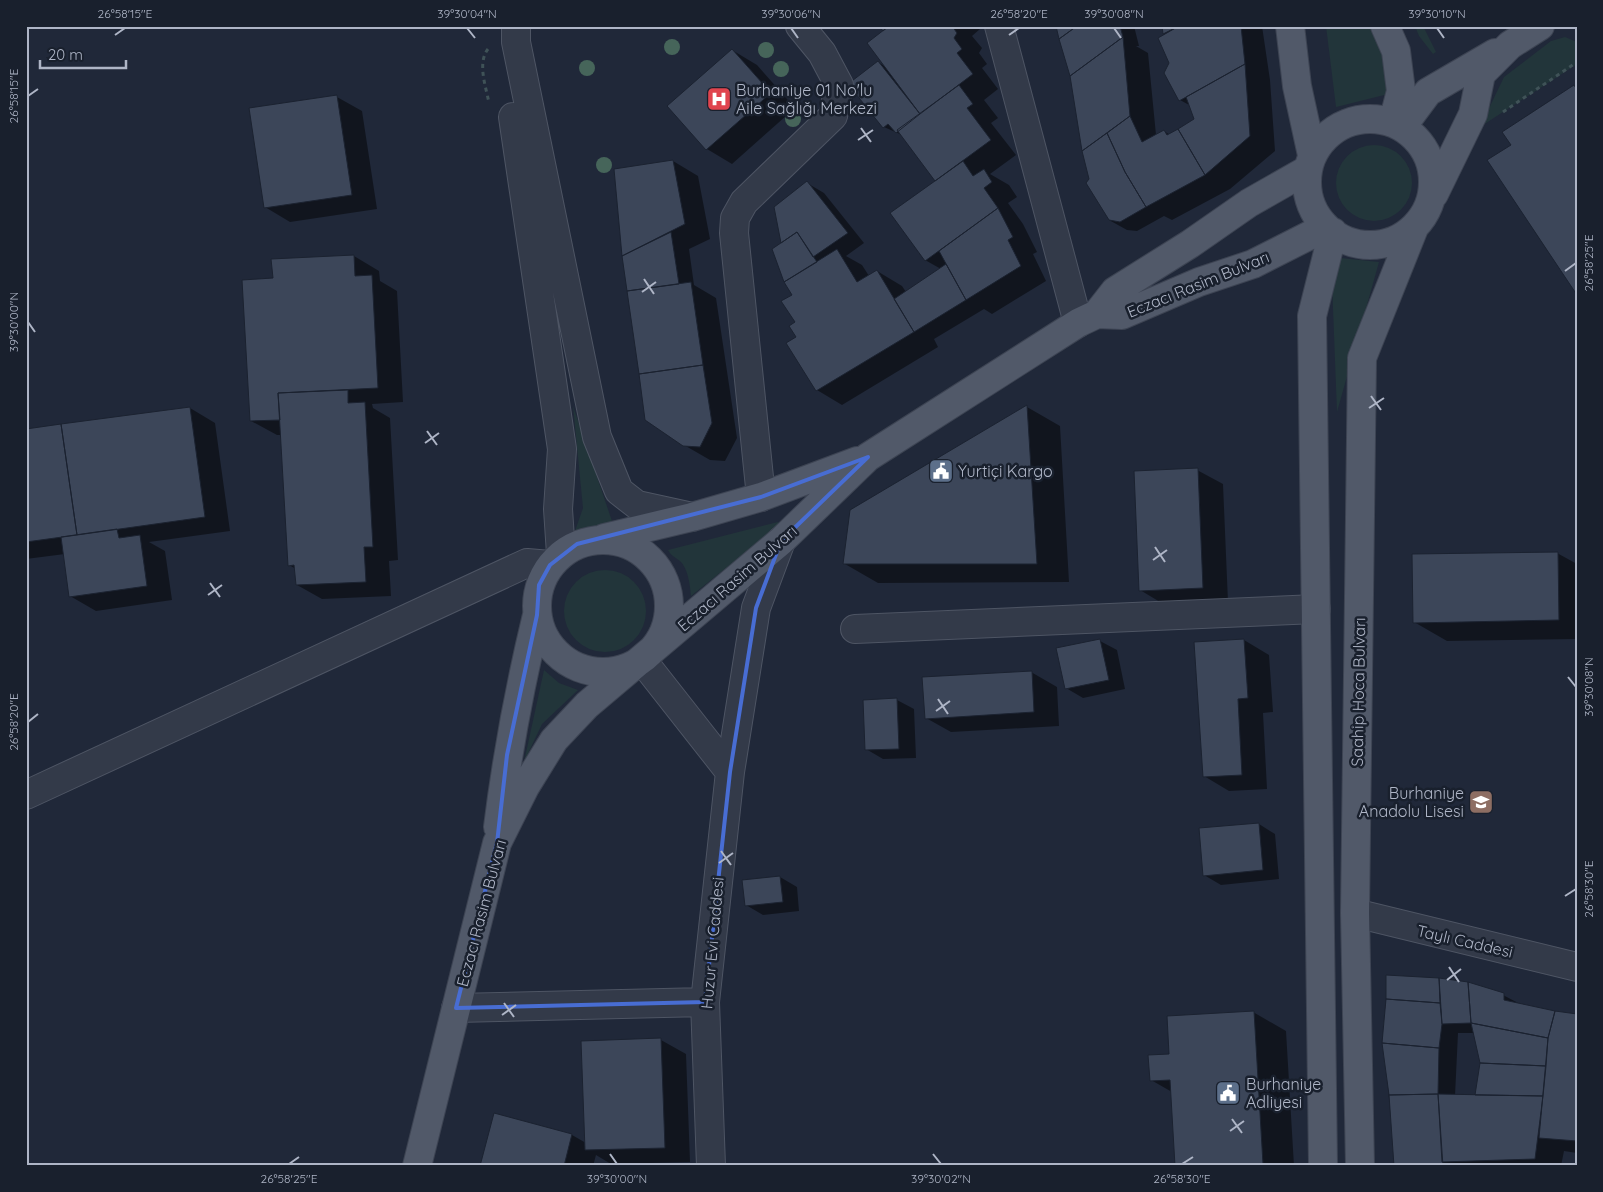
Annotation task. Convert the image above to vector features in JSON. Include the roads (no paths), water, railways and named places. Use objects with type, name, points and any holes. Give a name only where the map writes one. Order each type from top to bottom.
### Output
[{"type":"main road","points":[[1290,26],[1297,86],[1310,163],[1310,201],[1330,230],[1342,239],[1360,245],[1380,245],[1398,239],[1414,228],[1425,215],[1473,114],[1481,74],[1510,45]]},
{"type":"main road","points":[[1385,26],[1396,51],[1401,91],[1397,124]]},
{"type":"main road","points":[[1397,124],[1428,92],[1540,26]]},
{"type":"main road","points":[[1087,319],[1115,291],[1190,244],[1310,163],[1320,142],[1332,130],[1346,123],[1369,118],[1397,124],[1417,138],[1431,161],[1434,187],[1432,200]]},
{"type":"main road","name":"Saahip Hoca Bulvarı","points":[[1360,1166],[1355,913],[1362,358],[1414,228]]},
{"type":"main road","points":[[1323,1166],[1312,316],[1330,230]]},
{"type":"main road","name":"Eczacı Rasim Bulvarı","points":[[416,1166],[496,843],[525,787],[554,740],[587,705],[781,542],[868,457],[1087,319],[1122,316],[1199,282],[1253,264],[1330,230]]},
{"type":"main road","points":[[596,540],[618,541],[638,549],[654,564],[665,582],[669,604],[667,625],[657,645],[642,660],[623,670],[602,673],[581,669],[562,659],[548,644],[537,615],[536,604],[540,585],[555,559],[577,544],[692,517],[761,497],[868,457]]},
{"type":"main road","points":[[496,843],[507,754],[518,692],[537,615]]},
{"type":"street","points":[[516,26],[516,42],[597,437],[619,491],[637,505],[692,517]]},
{"type":"street","points":[[761,497],[734,233],[735,218],[744,202],[833,116],[839,84],[822,53],[800,26]]},
{"type":"street","points":[[999,26],[1087,319]]},
{"type":"street","points":[[26,795],[527,563],[555,559],[562,449],[495,36]]},
{"type":"street","name":"Huzur Evi Caddesi","points":[[711,1166],[705,1002],[730,772],[756,608],[781,542]]},
{"type":"street","points":[[855,628],[1316,609]]},
{"type":"street","points":[[642,660],[730,772]]},
{"type":"street","name":"Taylı Caddesi","points":[[1355,913],[1577,967]]},
{"type":"street","points":[[456,1008],[705,1002]]},
{"type":"place","name":"Burhaniye 01 No'lu Aile Sağlığı Merkezi","points":[[719,99]]},
{"type":"place","name":"Yurtiçi Kargo","points":[[941,471]]},
{"type":"place","name":"Burhaniye Anadolu Lisesi","points":[[1481,802]]},
{"type":"place","name":"Burhaniye Adliyesi","points":[[1228,1093]]}]
